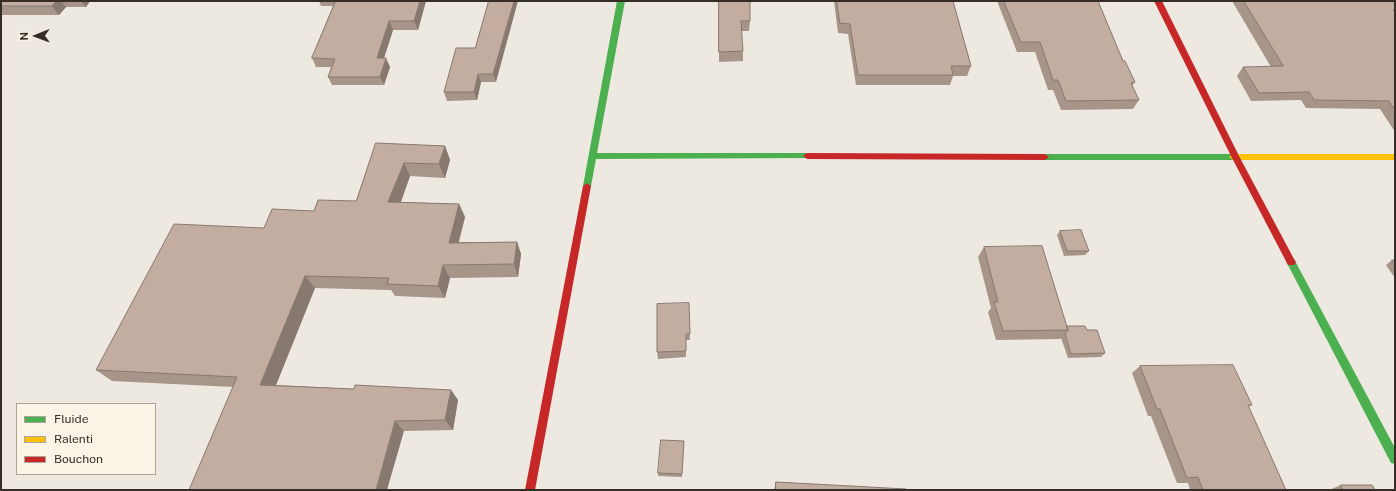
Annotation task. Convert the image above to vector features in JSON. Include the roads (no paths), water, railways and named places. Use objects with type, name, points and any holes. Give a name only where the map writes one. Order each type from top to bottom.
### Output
[{"type":"street","points":[[530,490],[622,1]]},
{"type":"street","points":[[1158,1],[1235,156],[1395,459]]},
{"type":"street","points":[[593,156],[1395,157]]}]
